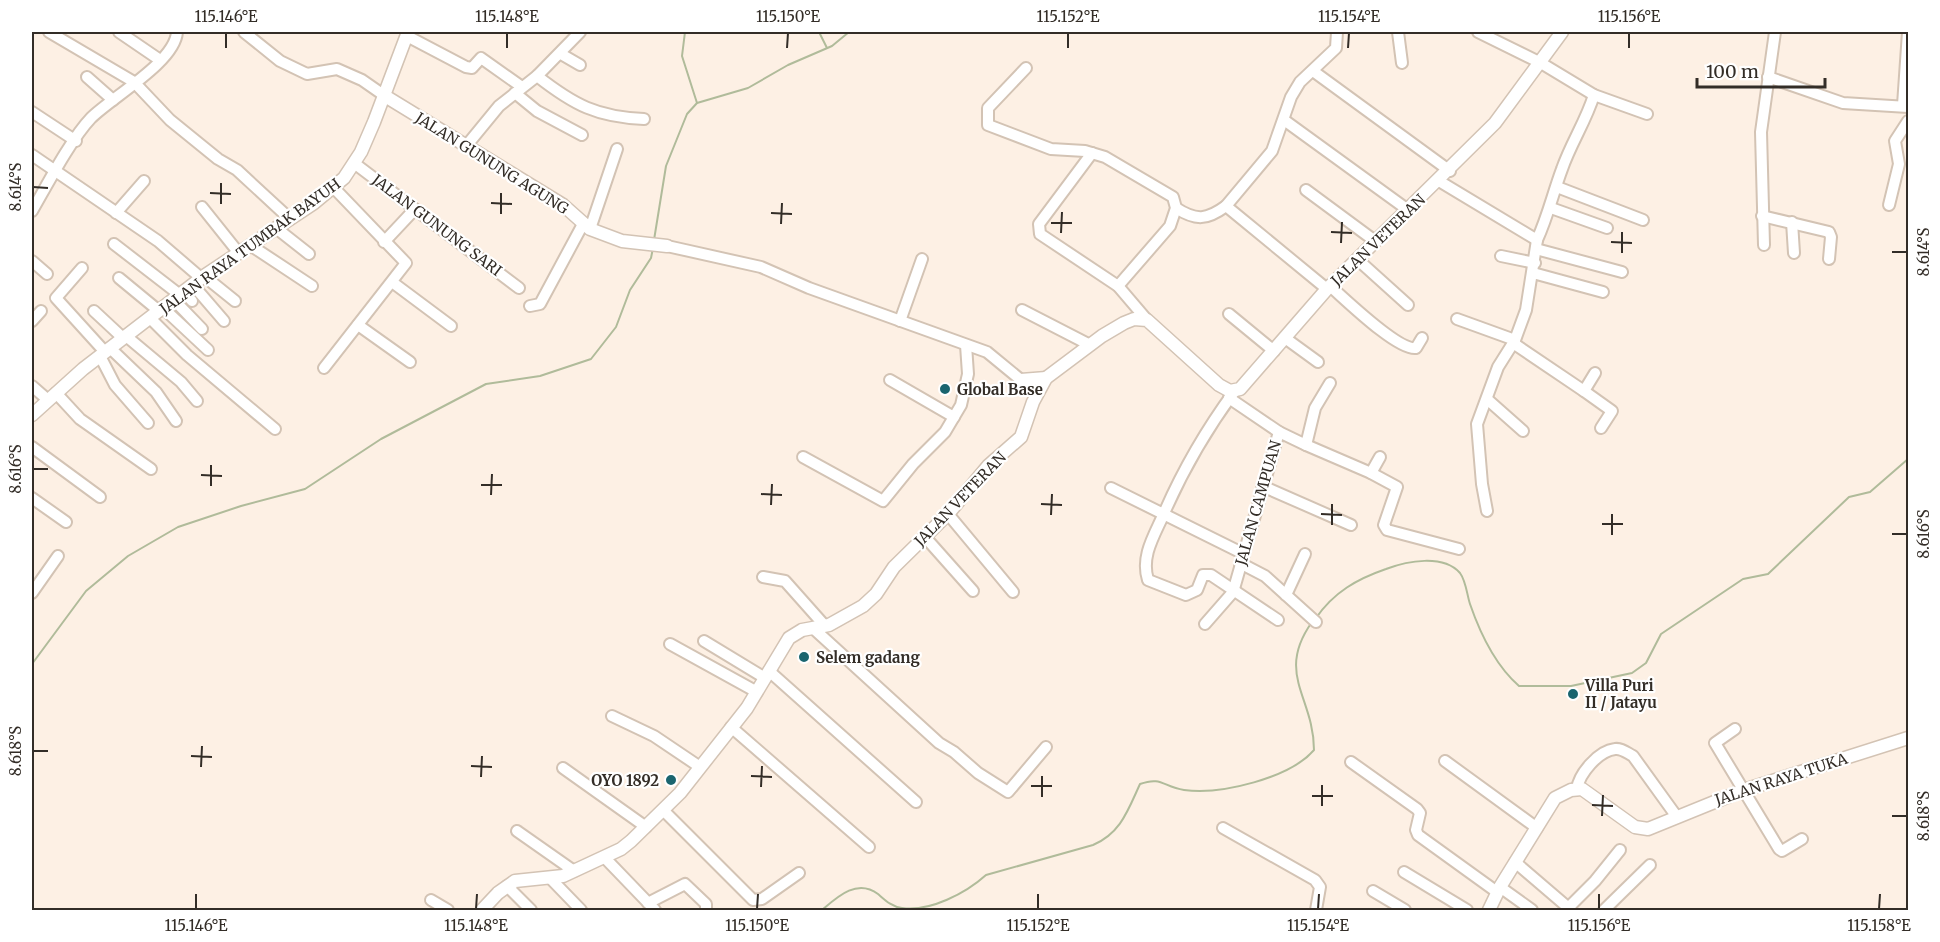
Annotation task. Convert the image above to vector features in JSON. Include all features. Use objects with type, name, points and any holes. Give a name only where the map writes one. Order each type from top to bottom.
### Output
[{"type":"street","points":[[119,32],[160,60]]},
{"type":"street","points":[[32,211],[90,119],[160,60],[172,45],[177,32]]},
{"type":"street","points":[[244,32],[265,51],[307,74],[338,69],[362,80],[385,96]]},
{"type":"street","points":[[467,145],[499,106],[537,76],[580,32]]},
{"type":"street","points":[[1176,208],[1192,218],[1202,218],[1212,216],[1226,206],[1272,151],[1291,97],[1300,82],[1336,48],[1337,32]]},
{"type":"street","points":[[1398,32],[1402,63]]},
{"type":"street","name":"JALAN VETERAN","points":[[1231,395],[1240,389],[1357,259],[1450,171],[1495,123],[1562,32]]},
{"type":"street","points":[[1764,245],[1761,132],[1775,32]]},
{"type":"street","points":[[1768,77],[1843,103],[1906,106],[1908,32]]},
{"type":"street","points":[[55,33],[134,82],[170,120],[218,159],[237,170],[290,219]]},
{"type":"street","points":[[1485,33],[1594,95],[1647,114]]},
{"type":"street","points":[[408,34],[466,67],[472,68],[481,58],[519,90],[537,111],[582,135]]},
{"type":"street","name":"JALAN RAYA TUMBAK BAYUH","points":[[32,415],[124,337],[238,252],[334,188],[354,163],[385,96],[408,34]]},
{"type":"street","points":[[561,54],[580,66]]},
{"type":"street","points":[[1026,68],[988,108],[988,125],[1051,149],[1092,153],[1105,157],[1173,197],[1176,208],[1170,226],[1118,286]]},
{"type":"street","points":[[1313,70],[1450,171]]},
{"type":"street","points":[[537,76],[565,98],[597,112],[612,117],[644,119]]},
{"type":"street","points":[[87,77],[113,100]]},
{"type":"street","points":[[1487,511],[1477,424],[1488,400],[1498,368],[1514,342],[1526,310],[1537,244],[1551,208],[1562,167],[1587,119],[1594,95]]},
{"type":"street","name":"JALAN GUNUNG AGUNG","points":[[385,96],[563,205],[586,226],[614,239],[667,246]]},
{"type":"street","points":[[32,112],[76,141]]},
{"type":"street","points":[[1284,120],[1408,210]]},
{"type":"street","points":[[1889,206],[1899,164],[1895,141],[1908,121]]},
{"type":"street","points":[[530,306],[540,304],[586,226],[617,149]]},
{"type":"street","points":[[1092,153],[1039,224],[1040,234],[1118,286],[1147,320],[1231,395],[1199,441],[1149,542],[1146,572],[1148,580],[1186,595],[1197,590],[1203,575],[1211,575],[1233,592],[1278,620]]},
{"type":"street","points":[[32,155],[159,241],[190,290],[202,329]]},
{"type":"street","name":"JALAN GUNUNG SARI","points":[[354,163],[519,288]]},
{"type":"street","points":[[1439,181],[1537,244],[1622,272]]},
{"type":"street","points":[[116,213],[144,182]]},
{"type":"street","points":[[1557,187],[1643,220]]},
{"type":"street","points":[[324,368],[406,263],[334,188]]},
{"type":"street","points":[[1306,190],[1375,241]]},
{"type":"street","points":[[1226,206],[1378,328],[1409,349],[1416,348],[1422,338]]},
{"type":"street","points":[[202,207],[238,252]]},
{"type":"street","points":[[1551,208],[1607,228]]},
{"type":"street","points":[[384,242],[415,209]]},
{"type":"street","points":[[1762,216],[1829,232],[1831,237],[1829,259]]},
{"type":"street","points":[[1792,222],[1794,253]]},
{"type":"street","points":[[276,228],[309,254]]},
{"type":"street","points":[[114,244],[190,290],[224,321]]},
{"type":"street","points":[[250,245],[312,286]]},
{"type":"street","points":[[667,246],[761,267],[809,288],[966,345],[999,360],[1021,380],[1033,402]]},
{"type":"street","points":[[1501,256],[1603,292]]},
{"type":"street","points":[[900,321],[922,259]]},
{"type":"street","points":[[1357,259],[1408,304]]},
{"type":"street","points":[[32,261],[48,274]]},
{"type":"street","points":[[82,268],[56,298],[105,352],[156,392],[176,421]]},
{"type":"street","points":[[119,278],[158,313],[208,350]]},
{"type":"street","points":[[392,282],[451,326]]},
{"type":"street","points":[[190,290],[235,301]]},
{"type":"street","points":[[1022,310],[1090,345]]},
{"type":"street","points":[[32,321],[41,311]]},
{"type":"street","points":[[94,311],[181,382],[198,401]]},
{"type":"street","points":[[158,313],[187,355],[275,429]]},
{"type":"street","points":[[1229,314],[1274,351]]},
{"type":"street","points":[[1457,319],[1514,342],[1612,411],[1601,428]]},
{"type":"street","name":"JALAN VETERAN","points":[[507,886],[518,880],[551,879],[574,871],[621,849],[646,827],[664,811],[731,727],[757,692],[789,638],[802,630],[819,628],[863,606],[876,594],[894,567],[948,514],[988,466],[1021,438],[1033,402],[1046,378],[1090,345],[1129,321],[1147,320]]},
{"type":"street","points":[[358,325],[410,362]]},
{"type":"street","points":[[1285,338],[1318,362]]},
{"type":"street","points":[[803,457],[883,501],[913,464],[945,432],[961,405],[968,374],[966,345]]},
{"type":"street","points":[[105,352],[116,385],[148,423]]},
{"type":"street","points":[[1584,391],[1595,373]]},
{"type":"street","points":[[1021,380],[1036,381],[1046,378]]},
{"type":"street","points":[[890,381],[954,417]]},
{"type":"street","points":[[1306,446],[1315,408],[1330,383]]},
{"type":"street","points":[[32,386],[52,396],[80,419],[151,469]]},
{"type":"street","name":"JALAN CAMPUAN","points":[[1206,624],[1233,592],[1279,432],[1231,395]]},
{"type":"street","points":[[1488,400],[1523,431]]},
{"type":"street","points":[[1279,432],[1397,487],[1384,525],[1387,530],[1459,549]]},
{"type":"street","points":[[32,447],[100,497]]},
{"type":"street","points":[[1371,473],[1380,457]]},
{"type":"street","points":[[1262,486],[1351,525]]},
{"type":"street","points":[[1111,488],[1164,514],[1241,558],[1265,576],[1316,622]]},
{"type":"street","points":[[32,498],[66,522]]},
{"type":"street","points":[[948,514],[1013,592]]},
{"type":"street","points":[[925,537],[974,591]]},
{"type":"street","points":[[1286,595],[1305,554]]},
{"type":"street","points":[[32,593],[58,556]]},
{"type":"street","points":[[763,577],[785,581],[819,628],[939,743],[954,752],[1006,795],[1046,747]]},
{"type":"street","points":[[704,641],[767,675],[916,802]]},
{"type":"street","points":[[670,644],[757,692]]},
{"type":"street","points":[[612,716],[654,736],[700,767]]},
{"type":"street","points":[[731,727],[869,847]]},
{"type":"street","points":[[1735,729],[1715,743],[1779,849],[1782,851],[1802,839]]},
{"type":"street","name":"JALAN RAYA TUKA","points":[[1576,789],[1589,793],[1635,827],[1656,827],[1744,790],[1908,738]]},
{"type":"street","points":[[1489,910],[1515,862],[1555,798],[1562,793],[1576,789],[1584,770],[1608,752],[1616,749],[1624,750],[1638,762],[1677,817]]},
{"type":"street","points":[[1445,761],[1537,828]]},
{"type":"street","points":[[1351,762],[1418,808],[1420,813],[1416,830],[1418,835],[1532,910]]},
{"type":"street","points":[[563,768],[646,827]]},
{"type":"street","points":[[664,811],[753,900],[762,899],[799,873]]},
{"type":"street","points":[[1223,828],[1315,880],[1320,887],[1316,910]]},
{"type":"street","points":[[517,831],[574,871]]},
{"type":"street","points":[[1515,862],[1570,909],[1620,850]]},
{"type":"street","points":[[604,857],[652,907],[684,884],[706,904],[706,910]]},
{"type":"street","points":[[1604,910],[1650,865]]},
{"type":"street","points":[[1404,872],[1467,910]]},
{"type":"street","points":[[551,879],[581,910]]},
{"type":"street","points":[[482,910],[507,886],[531,910]]},
{"type":"street","points":[[1373,891],[1405,910]]},
{"type":"street","points":[[431,900],[448,910]]},
{"type":"waterway","points":[[685,32],[682,56],[697,103]]},
{"type":"waterway","points":[[819,32],[827,48]]},
{"type":"waterway","points":[[654,240],[666,166],[687,114],[697,103],[748,88],[788,65],[832,46],[849,32]]},
{"type":"waterway","points":[[32,664],[86,591],[128,556],[178,527],[241,506],[305,489],[381,439],[486,384],[540,376],[591,359],[616,327],[630,290],[651,258],[653,248]]},
{"type":"waterway","points":[[1316,618],[1338,594],[1365,577],[1404,564],[1435,561],[1453,567],[1460,573],[1484,637],[1510,678],[1519,686],[1571,686],[1632,673],[1646,663],[1661,634],[1743,579],[1768,574],[1849,497],[1870,492],[1908,459]]},
{"type":"waterway","points":[[822,910],[848,891],[862,888],[878,894],[898,907],[924,907],[947,900],[986,875],[1093,845],[1103,840],[1117,827],[1140,784],[1153,781],[1184,790],[1217,790],[1254,782],[1289,769],[1314,750],[1312,731],[1296,671],[1301,640],[1312,622]]},
{"type":"place","name":"Global Base","points":[[945,389]]},
{"type":"place","name":"Selem gadang","points":[[804,657]]},
{"type":"place","name":"Villa Puri II / Jatayu","points":[[1573,694]]},
{"type":"place","name":"OYO 1892","points":[[671,780]]}]
